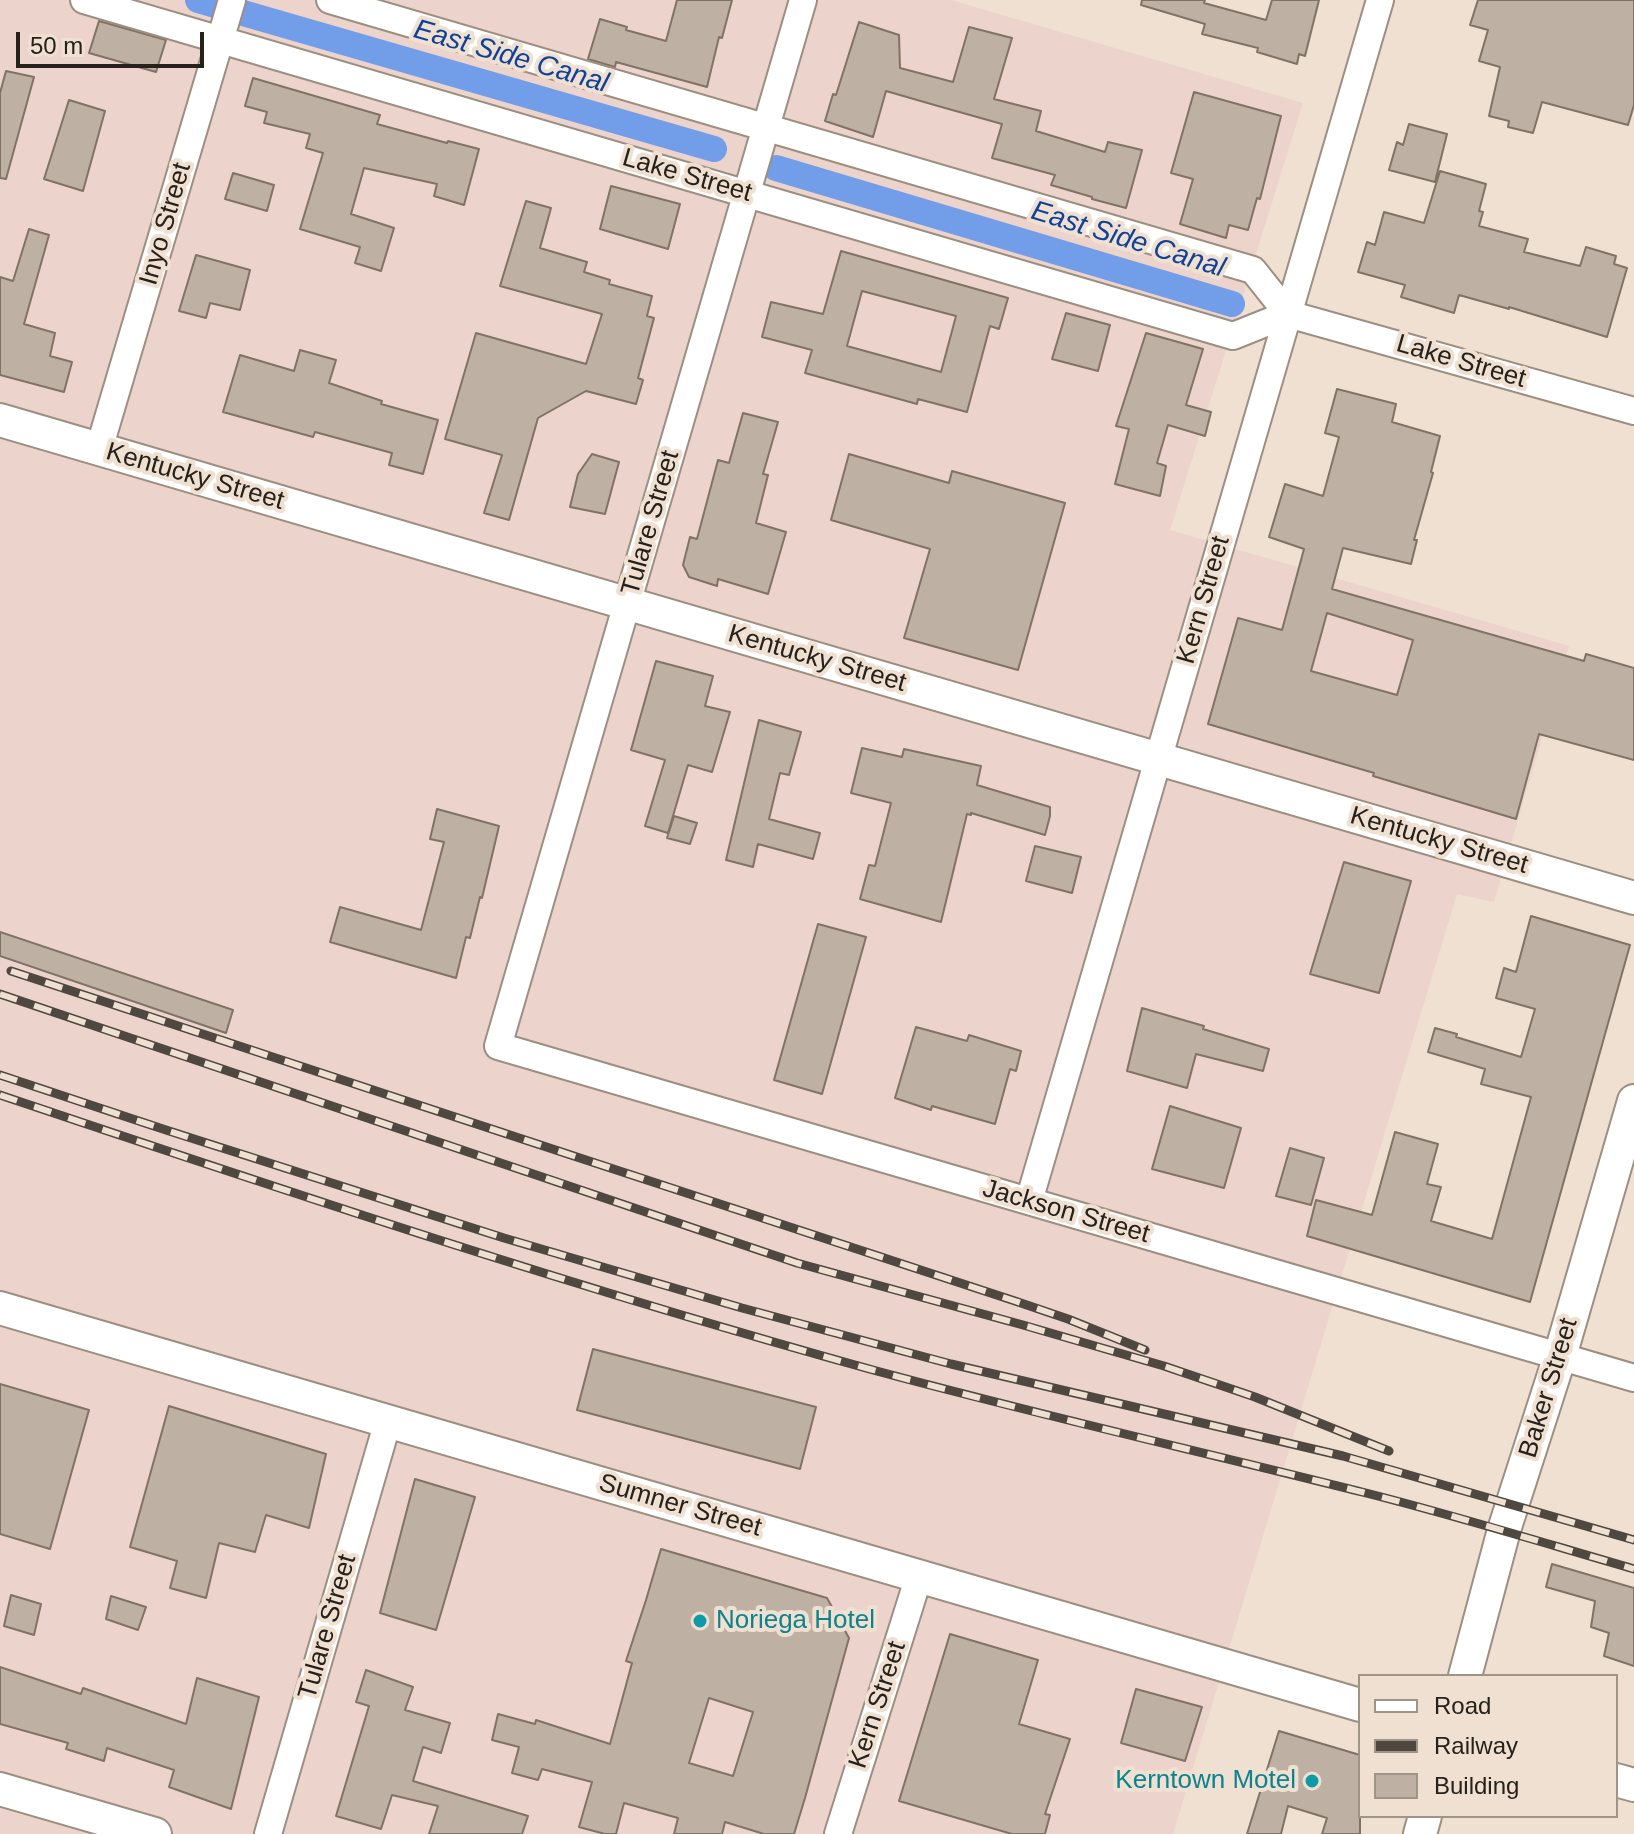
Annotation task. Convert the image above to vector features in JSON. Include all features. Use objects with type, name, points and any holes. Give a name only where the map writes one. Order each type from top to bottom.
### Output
[{"type":"street","name":"Lake Street","points":[[84,0],[1233,336],[1288,314],[1634,411]]},
{"type":"street","name":"Inyo Street","points":[[99,449],[232,0]]},
{"type":"street","points":[[330,0],[1253,270],[1288,314]]},
{"type":"street","name":"Tulare Street","points":[[498,1046],[803,0]]},
{"type":"street","name":"Kern Street","points":[[1029,1201],[1380,0]]},
{"type":"street","name":"Kentucky Street","points":[[0,420],[1634,898]]},
{"type":"street","name":"Jackson Street","points":[[498,1046],[1634,1378]]},
{"type":"street","name":"Baker Street","points":[[1466,1674],[1504,1530],[1560,1356],[1634,1101]]},
{"type":"street","name":"Sumner Street","points":[[0,1308],[1358,1704]]},
{"type":"street","name":"Tulare Street","points":[[268,1834],[388,1421]]},
{"type":"street","name":"Kern Street","points":[[838,1834],[919,1576]]},
{"type":"street","points":[[0,1789],[155,1834]]},
{"type":"shaded area","points":[[0,0],[951,0],[1303,103],[1170,530],[1569,646],[1494,902],[1457,894],[1173,1834],[0,1834]]},
{"type":"building","points":[[677,0],[732,0],[707,87],[616,62],[615,67],[588,59],[600,19],[666,41]]},
{"type":"building","points":[[1142,0],[1205,0],[1204,3],[1266,20],[1272,0],[1319,0],[1305,56],[1299,54],[1297,64],[1257,52],[1258,48],[1202,34],[1205,24],[1141,5]]},
{"type":"building","points":[[1478,0],[1634,0],[1634,105],[1628,125],[1542,102],[1533,133],[1508,127],[1509,121],[1489,116],[1500,67],[1479,61],[1488,30],[1470,25]]},
{"type":"building","points":[[99,21],[166,40],[156,72],[89,53]]},
{"type":"building","points":[[859,22],[899,35],[900,68],[953,82],[969,27],[1012,38],[994,99],[1041,111],[1036,131],[1105,152],[1108,142],[1142,150],[1126,208],[1051,185],[1055,175],[992,158],[1002,124],[886,91],[873,137],[825,121]]},
{"type":"building","points":[[6,71],[34,77],[6,179],[0,178],[0,93]]},
{"type":"building","points":[[253,78],[380,115],[377,124],[479,149],[464,205],[434,196],[437,184],[364,168],[351,214],[394,228],[381,271],[355,263],[360,247],[300,229],[323,153],[306,148],[310,134],[264,123],[267,112],[245,106]]},
{"type":"building","points":[[1194,92],[1281,116],[1260,199],[1257,198],[1248,230],[1229,225],[1226,238],[1180,224],[1193,179],[1171,173]]},
{"type":"building","points":[[69,100],[105,111],[83,191],[44,179]]},
{"type":"building","points":[[1409,124],[1447,134],[1435,182],[1389,170],[1397,142],[1403,145]]},
{"type":"building","points":[[1440,171],[1486,184],[1479,211],[1483,212],[1479,226],[1528,239],[1524,252],[1580,266],[1586,247],[1616,256],[1614,264],[1627,268],[1607,337],[1459,295],[1454,313],[1401,297],[1405,285],[1358,272],[1367,242],[1375,245],[1384,212],[1424,223]]},
{"type":"building","points":[[233,173],[274,185],[267,211],[225,199]]},
{"type":"building","points":[[611,186],[680,204],[668,249],[600,229]]},
{"type":"building","points":[[526,201],[551,208],[540,248],[587,262],[584,272],[610,280],[609,284],[652,296],[647,316],[654,318],[638,378],[643,380],[636,404],[586,391],[538,418],[509,520],[484,513],[502,455],[445,439],[476,333],[586,364],[602,314],[500,286]]},
{"type":"building","points":[[29,229],[49,235],[24,324],[55,333],[50,356],[72,362],[64,392],[0,375],[0,277],[13,281]]},
{"type":"building","points":[[841,251],[1008,298],[999,329],[990,326],[967,412],[918,399],[917,404],[805,373],[812,350],[762,337],[771,302],[823,314]],"holes":[[[862,291],[956,316],[941,372],[847,346]]]},
{"type":"building","points":[[196,255],[250,270],[240,310],[210,303],[206,318],[179,311]]},
{"type":"building","points":[[1066,313],[1110,325],[1098,371],[1052,359]]},
{"type":"building","points":[[1146,333],[1203,349],[1186,405],[1211,412],[1205,436],[1168,425],[1157,463],[1166,466],[1160,496],[1115,484],[1129,429],[1116,426]]},
{"type":"building","points":[[300,350],[336,360],[329,383],[382,401],[381,404],[438,420],[423,474],[389,465],[392,453],[315,432],[313,437],[223,412],[240,355],[294,371]]},
{"type":"building","points":[[1337,389],[1396,404],[1392,422],[1440,436],[1411,564],[1343,548],[1332,589],[1584,661],[1586,654],[1634,668],[1634,760],[1539,734],[1516,819],[1208,724],[1238,618],[1282,630],[1304,549],[1269,537],[1285,484],[1323,496],[1339,437],[1325,433]],"holes":[[[1327,613],[1413,640],[1397,695],[1311,671]]]},
{"type":"building","points":[[743,413],[778,422],[763,474],[768,475],[756,523],[786,532],[768,594],[718,579],[717,586],[689,577],[683,565],[690,537],[697,539],[718,460],[729,463]]},
{"type":"building","points":[[592,454],[619,462],[605,514],[570,507],[578,474]]},
{"type":"building","points":[[849,454],[949,483],[952,471],[1065,503],[1018,670],[904,638],[930,549],[831,520]]},
{"type":"building","points":[[656,661],[713,676],[705,706],[730,712],[712,772],[688,765],[668,833],[645,826],[665,760],[631,750]]},
{"type":"building","points":[[759,720],[801,732],[789,775],[780,773],[769,819],[820,833],[813,859],[758,844],[753,867],[726,860]]},
{"type":"building","points":[[862,748],[902,757],[904,749],[981,766],[977,785],[1050,807],[1045,835],[967,814],[941,922],[860,899],[869,865],[875,866],[891,803],[851,793]]},
{"type":"building","points":[[437,809],[499,826],[482,898],[470,938],[466,937],[456,978],[330,942],[340,907],[421,930],[444,842],[430,839]]},
{"type":"building","points":[[674,816],[697,823],[690,844],[667,838]]},
{"type":"building","points":[[1035,846],[1081,857],[1072,893],[1026,881]]},
{"type":"building","points":[[1344,862],[1411,881],[1379,993],[1310,974]]},
{"type":"building","points":[[1531,916],[1630,945],[1530,1302],[1307,1236],[1316,1200],[1372,1215],[1395,1132],[1438,1144],[1427,1184],[1441,1187],[1431,1221],[1492,1239],[1531,1097],[1481,1084],[1485,1069],[1428,1052],[1435,1028],[1521,1057],[1535,1009],[1496,998],[1504,968],[1516,972]]},
{"type":"building","points":[[818,924],[866,937],[822,1094],[774,1080]]},
{"type":"building","points":[[0,932],[233,1010],[226,1033],[0,956]]},
{"type":"building","points":[[1142,1008],[1269,1049],[1263,1071],[1196,1054],[1187,1088],[1127,1071]]},
{"type":"building","points":[[916,1027],[967,1041],[969,1035],[1021,1051],[1016,1071],[1010,1069],[995,1124],[932,1106],[931,1110],[895,1098]]},
{"type":"building","points":[[1170,1106],[1241,1128],[1224,1188],[1152,1169]]},
{"type":"building","points":[[1290,1148],[1324,1158],[1311,1205],[1276,1196]]},
{"type":"building","points":[[593,1349],[816,1407],[800,1469],[577,1410]]},
{"type":"building","points":[[0,1384],[89,1410],[50,1549],[0,1534]]},
{"type":"building","points":[[169,1406],[326,1454],[309,1528],[266,1515],[255,1552],[219,1543],[206,1598],[170,1588],[177,1561],[130,1547]]},
{"type":"building","points":[[415,1479],[475,1497],[436,1630],[380,1613]]},
{"type":"building","points":[[661,1549],[827,1598],[849,1638],[794,1834],[764,1834],[725,1822],[722,1834],[674,1834],[678,1818],[624,1803],[616,1834],[605,1834],[579,1827],[592,1782],[542,1769],[538,1780],[512,1773],[519,1747],[492,1740],[498,1714],[535,1724],[536,1720],[610,1744],[632,1663],[626,1661]],"holes":[[[709,1698],[753,1712],[733,1776],[689,1763]]]},
{"type":"building","points":[[1552,1564],[1634,1588],[1634,1666],[1604,1656],[1609,1633],[1591,1627],[1595,1601],[1546,1587]]},
{"type":"building","points":[[11,1595],[41,1604],[34,1635],[4,1626]]},
{"type":"building","points":[[111,1596],[146,1607],[138,1630],[106,1619]]},
{"type":"building","points":[[950,1634],[1038,1660],[1019,1724],[1070,1739],[1045,1814],[1050,1815],[1045,1834],[1012,1834],[899,1801]]},
{"type":"building","points":[[0,1667],[81,1694],[83,1688],[186,1724],[197,1678],[259,1697],[231,1809],[169,1787],[174,1770],[107,1748],[104,1761],[66,1749],[68,1743],[0,1724]]},
{"type":"building","points":[[366,1670],[413,1687],[405,1710],[450,1723],[441,1753],[423,1747],[413,1781],[528,1816],[522,1834],[429,1834],[438,1806],[392,1795],[381,1829],[336,1816],[369,1706],[356,1702]]},
{"type":"building","points":[[1136,1689],[1202,1707],[1185,1761],[1121,1743]]},
{"type":"building","name":"Kerntown Motel","points":[[1279,1731],[1358,1754],[1360,1834],[1322,1834],[1327,1818],[1288,1806],[1281,1834],[1247,1834]]},
{"type":"waterway","name":"East Side Canal","points":[[198,0],[714,149]]},
{"type":"waterway","name":"East Side Canal","points":[[776,168],[1232,304]]},
{"type":"railway","points":[[11,971],[1015,1301],[1145,1350]]},
{"type":"railway","points":[[0,994],[797,1263],[1164,1366],[1255,1397],[1389,1451]]},
{"type":"railway","points":[[0,1075],[504,1238],[742,1308],[951,1364],[1343,1456],[1634,1540]]},
{"type":"railway","points":[[0,1095],[435,1238],[763,1339],[995,1402],[1396,1501],[1634,1569]]},
{"type":"place","name":"Noriega Hotel","points":[[700,1621]]},
{"type":"place","name":"Kerntown Motel","points":[[1312,1781]]}]
